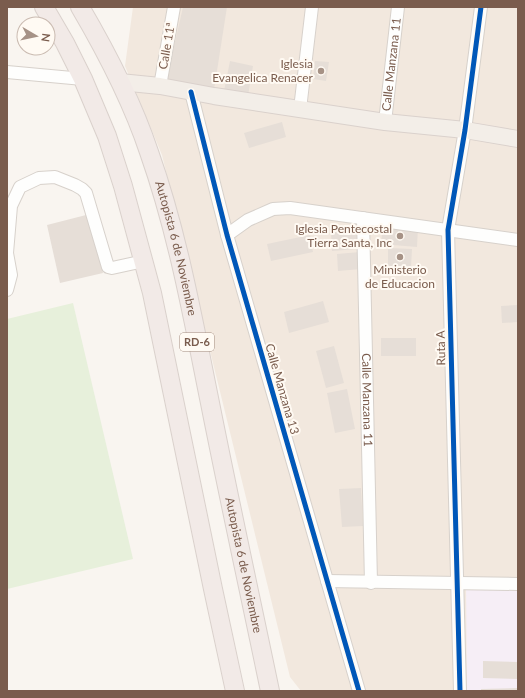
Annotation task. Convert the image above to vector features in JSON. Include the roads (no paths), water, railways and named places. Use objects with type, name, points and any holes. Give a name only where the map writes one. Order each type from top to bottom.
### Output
[{"type":"highway","name":"RD-6","points":[[44,7],[65,43],[107,136],[144,261],[152,293],[235,691]]},
{"type":"highway","name":"Autopista 6 de Noviembre","points":[[80,7],[103,46],[120,82],[149,151],[162,192],[182,269],[270,691]]},
{"type":"highway","points":[[204,372],[220,401],[264,623],[282,691]]},
{"type":"highway","points":[[213,588],[223,691]]},
{"type":"main road","points":[[120,82],[160,86],[214,96],[385,122],[465,130],[518,139]]},
{"type":"street","name":"Calle 11ª","points":[[160,86],[174,7]]},
{"type":"street","points":[[300,109],[312,7]]},
{"type":"street","name":"Calle Manzana 11","points":[[385,122],[398,7]]},
{"type":"street","name":"Ruta A","points":[[460,691],[448,230],[465,130],[481,7]]},
{"type":"street","points":[[7,72],[83,80]]},
{"type":"street","name":"Calle Manzana 13","points":[[191,92],[228,235],[359,691]]},
{"type":"street","points":[[7,290],[10,275],[7,253],[11,206],[20,187],[39,178],[55,178],[75,185],[86,193],[108,267],[112,268],[144,261]]},
{"type":"street","points":[[228,235],[248,220],[273,210],[290,208],[518,240]]},
{"type":"street","name":"Calle Manzana 11","points":[[363,218],[371,583]]},
{"type":"street","points":[[327,581],[371,583],[518,584]]},
{"type":"place","name":"Iglesia Evangelica Renacer","points":[[321,71]]},
{"type":"place","name":"Iglesia Pentecostal Tierra Santa, Inc","points":[[400,236]]},
{"type":"place","name":"Ministerio de Educacion","points":[[400,257]]}]
